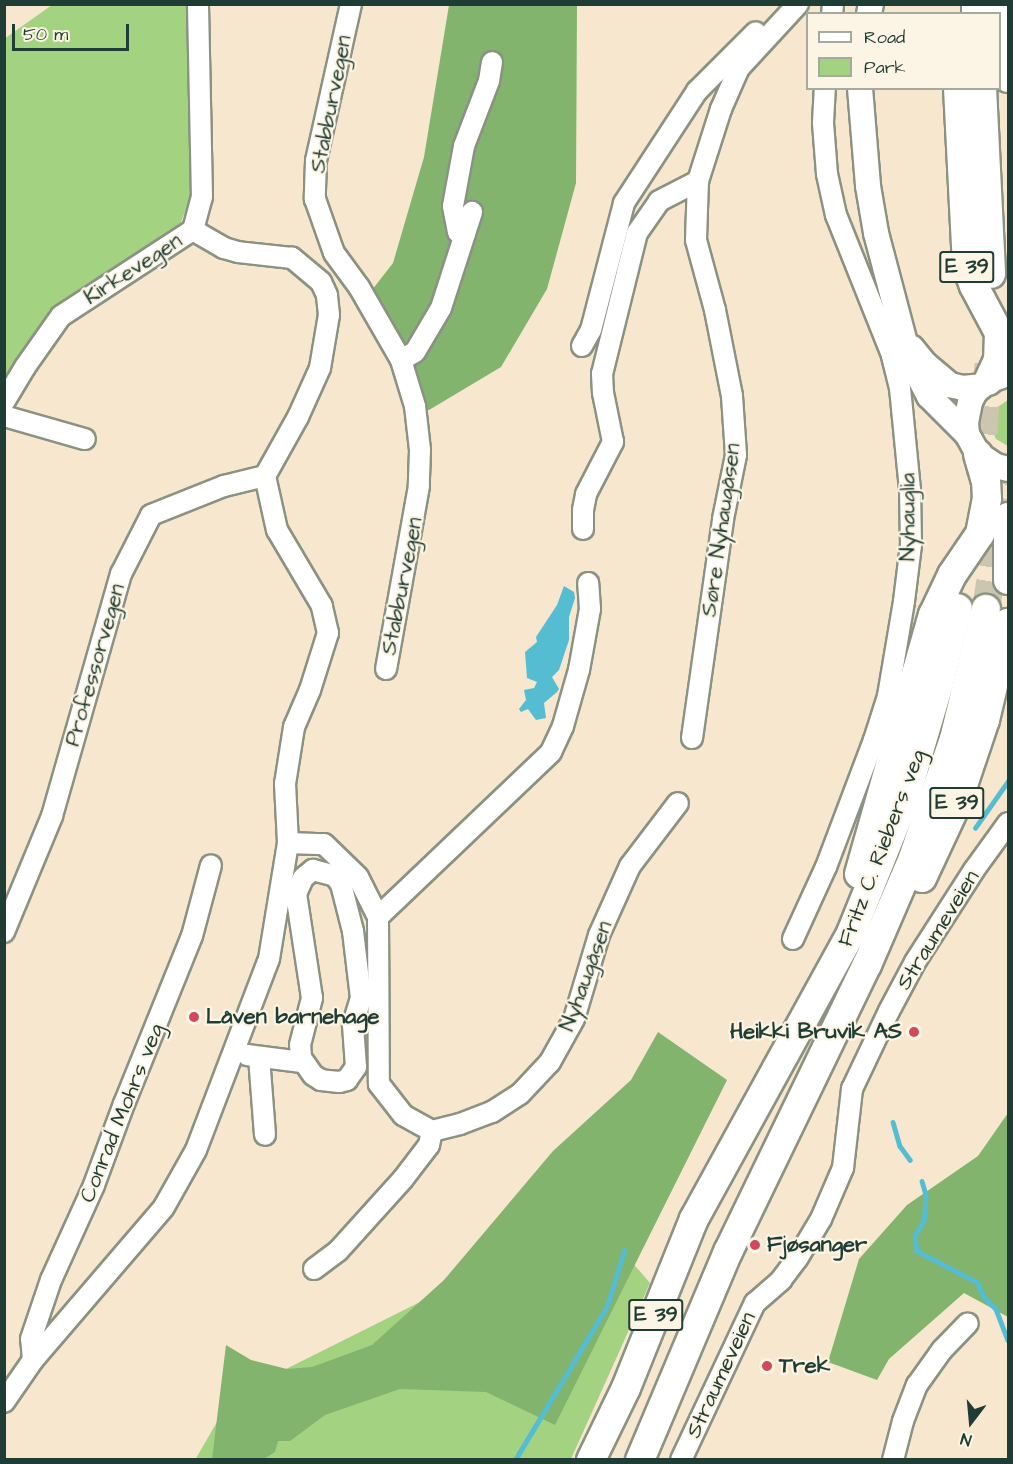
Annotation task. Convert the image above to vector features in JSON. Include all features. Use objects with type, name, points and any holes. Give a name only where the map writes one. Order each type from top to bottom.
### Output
[{"type":"highway","points":[[1004,4],[1008,78]]},
{"type":"highway","name":"E 39","points":[[958,90],[967,267],[974,286],[999,333],[998,360],[993,380]]},
{"type":"highway","name":"E 39","points":[[982,90],[991,274]]},
{"type":"highway","name":"E 39","points":[[831,971],[842,924],[856,887],[933,615],[952,575],[980,534],[987,490],[973,444]]},
{"type":"highway","points":[[1008,517],[1008,580]]},
{"type":"highway","name":"Fritz C. Riebers veg","points":[[591,1460],[626,1388],[694,1218],[720,1169],[755,1112],[852,933],[904,802],[933,705],[958,608]]},
{"type":"highway","name":"Fritz C. Riebers veg","points":[[640,1460],[728,1252],[757,1190],[867,965],[897,932],[957,803],[985,720],[997,616]]},
{"type":"main road","points":[[860,90],[868,186],[876,233],[909,358],[922,387],[996,466],[1008,469]]},
{"type":"main road","points":[[906,341],[925,364],[950,385],[963,388],[993,380]]},
{"type":"main road","name":"E 39","points":[[973,444],[966,412],[970,402],[993,380]]},
{"type":"street","name":"Kirkevegen","points":[[4,402],[25,367],[61,316],[193,230],[202,197],[198,4]]},
{"type":"street","name":"Stabburvegen","points":[[351,4],[316,161],[315,199],[334,253],[359,287],[401,360],[415,406],[420,450],[419,486],[386,669]]},
{"type":"street","points":[[582,346],[591,330],[624,203],[697,91],[732,52],[788,4]]},
{"type":"street","name":"Søre Nyhaugåsen","points":[[692,738],[723,519],[736,455],[732,396],[715,310],[696,240],[698,181],[721,109],[739,68],[754,49],[798,4]]},
{"type":"street","points":[[465,234],[458,232],[453,206],[464,146],[489,81],[492,62]]},
{"type":"street","name":"Nyhauglia","points":[[793,939],[858,788],[884,707],[904,601],[911,545],[910,490],[900,388],[892,355],[836,214],[826,164],[823,123],[825,90]]},
{"type":"street","points":[[583,529],[586,494],[614,442],[603,393],[602,374],[637,233],[659,201],[698,181]]},
{"type":"street","points":[[401,360],[416,352],[441,308],[472,212]]},
{"type":"street","points":[[4,1402],[33,1360],[164,1207],[196,1150],[269,959],[288,843],[285,784],[294,727],[310,690],[328,633],[322,606],[277,530],[265,476],[298,417],[320,368],[329,315],[327,294],[321,282],[292,258],[238,252],[224,248],[193,230]]},
{"type":"street","points":[[4,416],[85,439]]},
{"type":"street","name":"Professorvegen","points":[[4,932],[52,816],[121,574],[151,515],[224,486],[265,476]]},
{"type":"street","points":[[378,918],[551,752],[562,726],[579,670],[590,609],[588,583]]},
{"type":"street","name":"Nyhaugåsen","points":[[432,1131],[492,1112],[520,1094],[550,1062],[574,1019],[599,935],[630,866],[678,803]]},
{"type":"street","name":"Straumeveien","points":[[681,1460],[755,1303],[781,1280],[797,1259],[821,1219],[843,1168],[852,1089],[884,1020],[915,962],[974,870],[1008,823]]},
{"type":"street","points":[[288,843],[324,844],[358,877],[378,918],[379,1084],[403,1114],[432,1131],[429,1145],[403,1179],[338,1251],[314,1269]]},
{"type":"street","name":"Conrad Mohrs veg","points":[[33,1360],[31,1339],[51,1280],[94,1185],[192,936],[211,864]]},
{"type":"street","points":[[317,870],[334,876],[341,884],[353,931],[361,1003],[353,1025],[356,1067],[347,1080],[330,1082],[321,1080],[308,1071],[302,1062],[300,1046],[312,998],[296,894],[306,874],[317,870]]},
{"type":"street","points":[[238,1045],[242,1054],[302,1062]]},
{"type":"street","points":[[259,1058],[265,1135]]},
{"type":"street","points":[[893,1460],[903,1421],[917,1385],[935,1359],[968,1323]]},
{"type":"green space","points":[[52,5],[189,5],[195,183],[179,228],[108,271],[58,310],[4,398],[4,39]]},
{"type":"green space","points":[[449,5],[577,5],[576,183],[547,289],[501,367],[429,410],[412,403],[396,365],[358,308],[393,263],[424,157]]},
{"type":"green space","points":[[1008,400],[1008,446],[996,439],[990,425],[993,410]]},
{"type":"green space","points":[[658,1032],[727,1080],[555,1425],[486,1392],[400,1389],[325,1415],[290,1441],[278,1441],[275,1452],[264,1459],[212,1459],[226,1345],[251,1360],[287,1369],[312,1367],[372,1345],[444,1280],[553,1151],[631,1080]]},
{"type":"green space","points":[[1008,1113],[1008,1317],[964,1293],[889,1359],[877,1380],[828,1362],[859,1259],[907,1205],[978,1156]]},
{"type":"green space","points":[[592,1216],[650,1283],[571,1459],[195,1460],[232,1396]]},
{"type":"water","points":[[564,586],[574,592],[575,598],[569,617],[569,640],[559,670],[552,677],[559,689],[544,703],[546,718],[536,720],[528,709],[521,712],[519,709],[526,700],[524,690],[534,688],[537,682],[527,678],[525,652],[537,642],[536,637],[557,605]]},
{"type":"waterway","points":[[975,828],[1008,781]]},
{"type":"waterway","points":[[893,1122],[900,1146],[910,1160]]},
{"type":"waterway","points":[[922,1181],[926,1195],[924,1221],[915,1236],[917,1251],[977,1282],[984,1297],[996,1309],[1008,1340]]},
{"type":"waterway","points":[[515,1460],[607,1306],[624,1251]]},
{"type":"tunnel","points":[[980,476],[989,360]]},
{"type":"tunnel","points":[[986,609],[1008,468]]},
{"type":"place","name":"Låven barnehage","points":[[194,1017]]},
{"type":"place","name":"Heikki Bruvik AS","points":[[914,1032]]},
{"type":"place","name":"Fjøsanger","points":[[755,1245]]},
{"type":"place","name":"Trek","points":[[767,1366]]}]
